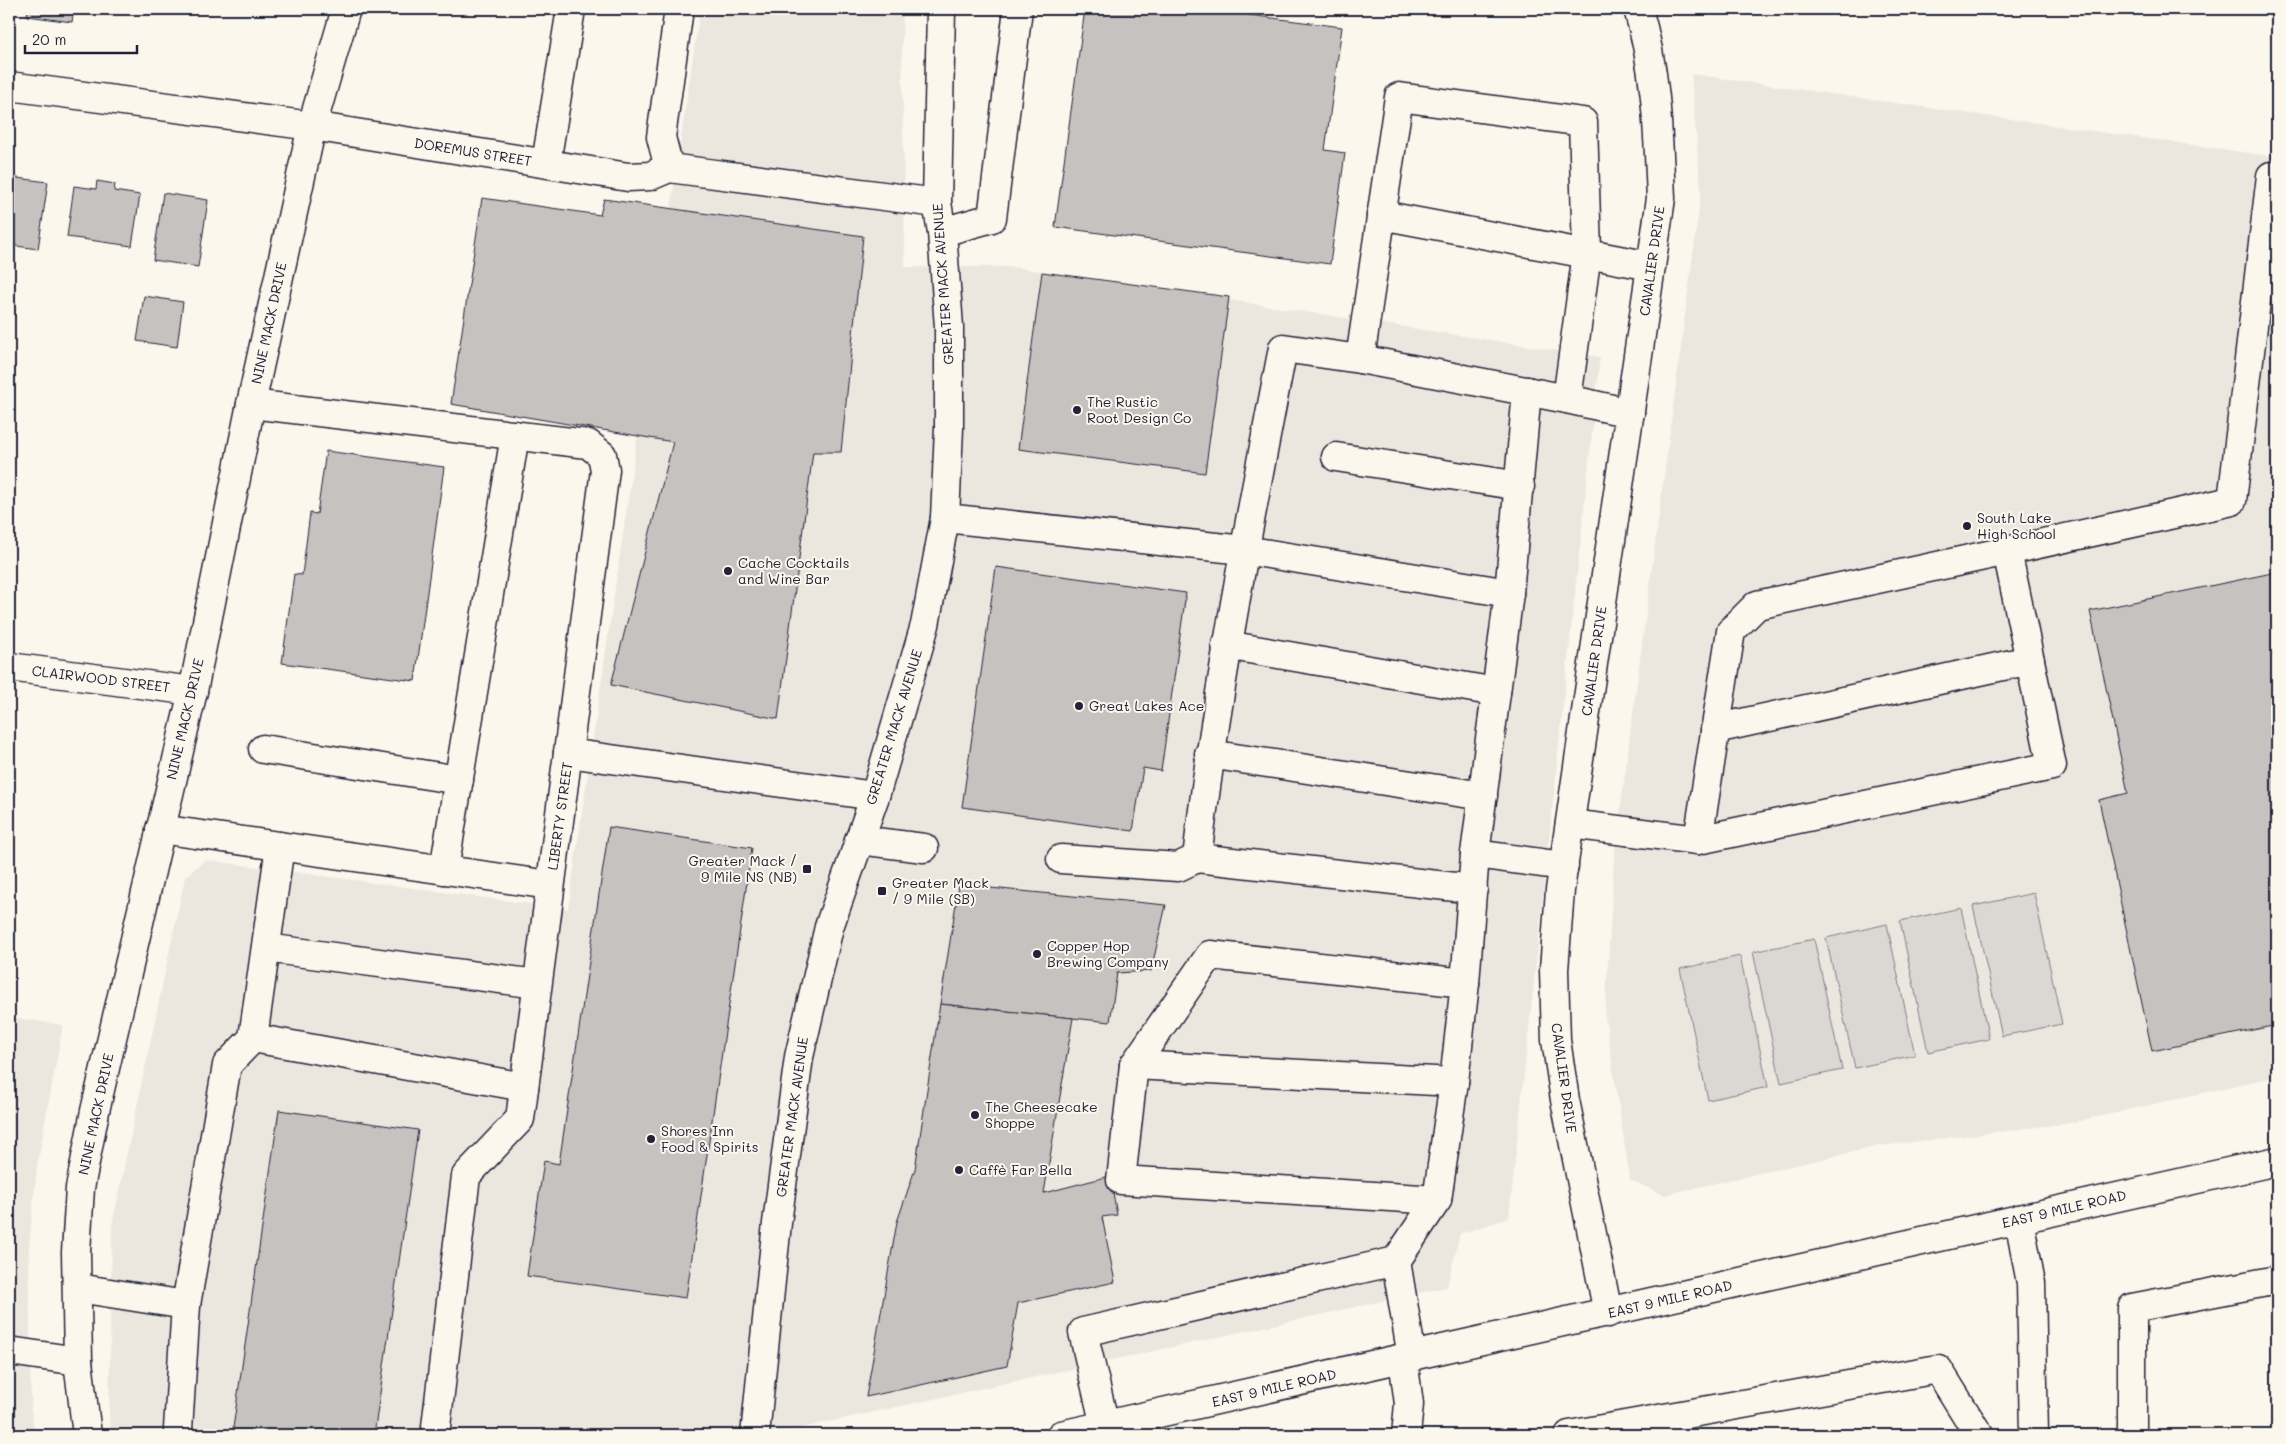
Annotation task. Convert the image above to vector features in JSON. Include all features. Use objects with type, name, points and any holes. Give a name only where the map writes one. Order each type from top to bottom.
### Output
[{"type":"street","name":"NINE MACK DRIVE","points":[[87,1435],[78,1361],[76,1252],[80,1188],[95,1111],[193,691],[251,404],[312,126],[346,9]]},
{"type":"street","points":[[546,163],[571,9]]},
{"type":"street","points":[[669,168],[661,136],[680,9]]},
{"type":"street","name":"GREATER MACK AVENUE","points":[[754,1435],[777,1222],[799,1057],[828,926],[875,796],[925,625],[945,518],[949,428],[949,336],[942,232],[937,203],[941,9]]},
{"type":"street","points":[[942,232],[992,218],[1018,9]]},
{"type":"street","name":"CAVALIER DRIVE","points":[[1608,1313],[1565,1100],[1556,1040],[1554,970],[1564,866],[1661,198],[1656,97],[1645,33],[1638,9]]},
{"type":"street","name":"DOREMUS STREET","points":[[9,86],[312,126],[628,177],[650,176],[669,168],[937,203]]},
{"type":"street","points":[[1360,360],[1399,97],[1583,122],[1587,253],[1567,399]]},
{"type":"street","points":[[1698,840],[1731,630],[1757,605],[2232,502],[2271,176],[2277,177]]},
{"type":"street","points":[[1381,215],[1651,266]]},
{"type":"street","points":[[1197,858],[1209,754],[1226,645],[1283,348],[1360,360],[1527,391],[1630,413]]},
{"type":"street","points":[[1406,1435],[1409,1404],[1408,1358],[1396,1261],[1437,1200],[1466,983],[1475,854],[1509,593],[1527,391]]},
{"type":"street","points":[[251,404],[588,444],[602,455],[605,470],[568,753]]},
{"type":"street","points":[[444,870],[515,435]]},
{"type":"street","points":[[1336,457],[1520,486]]},
{"type":"street","points":[[945,518],[1244,550],[1509,593]]},
{"type":"street","points":[[1570,824],[1698,840],[2052,766],[2007,551]]},
{"type":"street","points":[[1226,645],[1496,692]]},
{"type":"street","points":[[1715,730],[2030,660]]},
{"type":"street","name":"CLAIRWOOD STREET","points":[[9,667],[193,691]]},
{"type":"street","points":[[264,749],[459,780]]},
{"type":"street","name":"LIBERTY STREET","points":[[160,829],[550,885],[568,753],[875,796]]},
{"type":"street","points":[[1209,754],[1484,796]]},
{"type":"street","points":[[859,840],[924,848]]},
{"type":"street","points":[[178,1429],[186,1305],[227,1065],[253,1038],[280,846]]},
{"type":"street","points":[[1475,854],[1564,866]]},
{"type":"street","points":[[1061,860],[1178,867],[1197,858],[1474,889]]},
{"type":"street","points":[[435,1435],[466,1176],[520,1119],[550,885]]},
{"type":"street","points":[[266,948],[537,984]]},
{"type":"street","points":[[1437,1200],[1121,1180],[1134,1065],[1210,955],[1466,983]]},
{"type":"street","points":[[253,1038],[524,1086]]},
{"type":"street","points":[[1134,1065],[1454,1082]]},
{"type":"street","name":"EAST 9 MILE ROAD","points":[[1062,1435],[2277,1161]]},
{"type":"street","points":[[2019,1219],[2031,1283],[2031,1435]]},
{"type":"street","points":[[1105,1426],[1083,1332],[1396,1261]]},
{"type":"street","points":[[2132,1435],[2132,1308],[2277,1280]]},
{"type":"street","points":[[78,1288],[186,1305]]},
{"type":"street","points":[[9,1351],[78,1361]]},
{"type":"street","points":[[1569,1435],[1938,1369],[1979,1435]]},
{"type":"shaded area","points":[[700,9],[903,9],[905,267],[1014,267],[1600,357],[1509,1218],[1460,1234],[1447,1287],[769,1435],[112,1435],[109,1419],[112,1225],[185,877],[205,860],[568,909]]},
{"type":"shaded area","name":"South Lake High School","points":[[1691,74],[2277,157],[2277,1076],[2070,1123],[1880,1146],[1664,1195],[1630,1180],[1605,1016],[1614,858],[1701,193]]},
{"type":"shaded area","points":[[2034,893],[2062,1024],[2002,1036],[1973,906]]},
{"type":"shaded area","points":[[1961,908],[1989,1039],[1928,1052],[1900,921]]},
{"type":"shaded area","points":[[1887,924],[1915,1055],[1855,1068],[1826,938]]},
{"type":"shaded area","points":[[1814,939],[1842,1070],[1781,1083],[1753,952]]},
{"type":"shaded area","points":[[1740,956],[1768,1087],[1708,1100],[1680,969]]},
{"type":"shaded area","points":[[9,1017],[63,1025],[37,1166],[29,1246],[31,1409],[35,1435],[9,1435]]},
{"type":"building","points":[[28,9],[74,9],[72,22],[27,16]]},
{"type":"building","points":[[1085,9],[1202,9],[1342,27],[1325,150],[1345,153],[1330,264],[1055,227]]},
{"type":"building","points":[[9,177],[48,182],[38,249],[9,245]]},
{"type":"building","points":[[97,181],[115,184],[114,191],[140,195],[132,246],[67,237],[74,186],[96,189]]},
{"type":"building","points":[[163,193],[208,200],[198,267],[153,260]]},
{"type":"building","points":[[482,198],[600,215],[604,199],[863,236],[841,452],[813,452],[778,719],[611,685],[673,442],[451,404]]},
{"type":"building","points":[[1042,272],[1229,297],[1205,473],[1018,449]]},
{"type":"building","points":[[144,296],[183,302],[177,347],[137,341]]},
{"type":"building","points":[[326,451],[444,467],[415,681],[282,663],[294,574],[302,575],[310,513],[317,514]]},
{"type":"building","points":[[996,567],[1186,593],[1161,771],[1143,768],[1133,831],[962,807]]},
{"type":"building","points":[[2277,572],[2277,1025],[2152,1051],[2099,800],[2128,793],[2090,611]]},
{"type":"building","points":[[609,827],[752,848],[686,1298],[527,1276],[544,1161],[559,1164]]},
{"type":"building","points":[[959,885],[1166,905],[1151,971],[1117,973],[1110,1022],[940,1004]]},
{"type":"building","points":[[940,1004],[1073,1018],[1044,1193],[1110,1176],[1117,1215],[1102,1217],[1115,1282],[1018,1303],[1007,1366],[866,1397],[897,1222],[915,1169]]},
{"type":"building","points":[[279,1110],[418,1130],[374,1435],[232,1435]]},
{"type":"place","name":"The Rustic Root Design Co","points":[[1077,410]]},
{"type":"place","name":"South Lake High School","points":[[1967,526]]},
{"type":"place","name":"Cache Cocktails and Wine Bar","points":[[728,571]]},
{"type":"place","name":"Great Lakes Ace","points":[[1079,706]]},
{"type":"place","name":"Greater Mack / 9 Mile NS (NB)","points":[[807,869]]},
{"type":"place","name":"Greater Mack / 9 Mile (SB)","points":[[882,891]]},
{"type":"place","name":"Copper Hop Brewing Company","points":[[1037,954]]},
{"type":"place","name":"The Cheesecake Shoppe","points":[[975,1115]]},
{"type":"place","name":"Shores Inn Food & Spirits","points":[[651,1139]]},
{"type":"place","name":"Caffè Far Bella","points":[[959,1170]]}]
